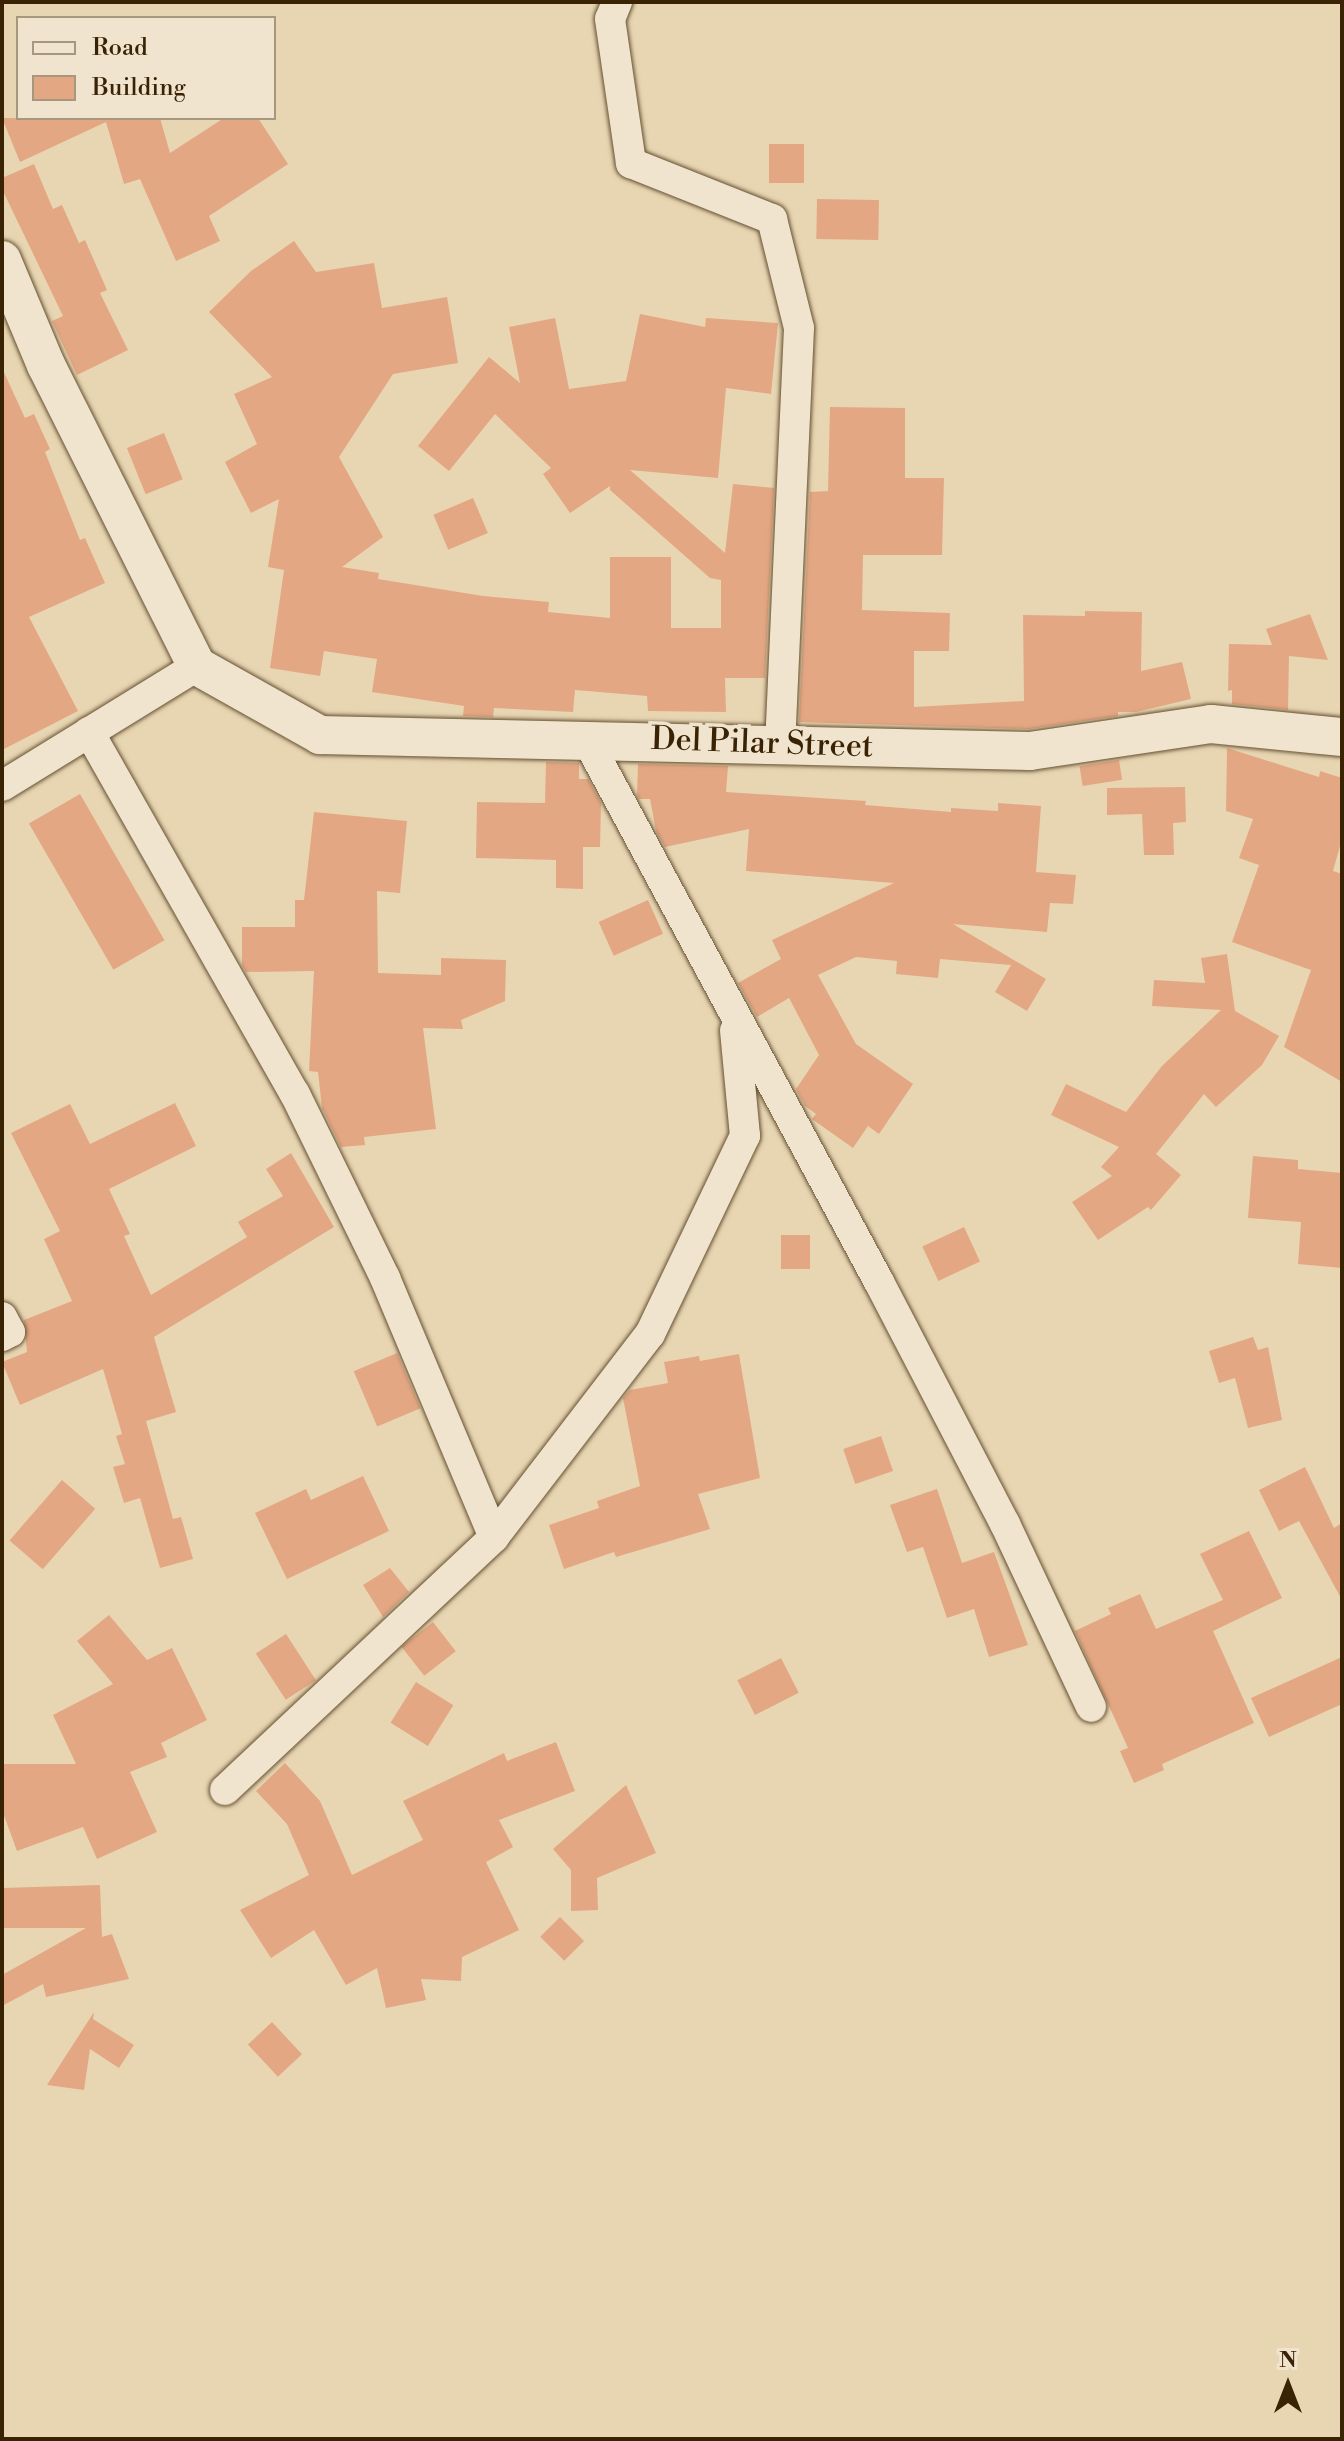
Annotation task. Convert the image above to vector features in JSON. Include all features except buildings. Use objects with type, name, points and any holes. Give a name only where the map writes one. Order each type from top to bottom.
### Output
[{"type":"street","points":[[617,2],[610,19],[631,163],[772,219],[799,328],[780,744]]},
{"type":"street","points":[[2,260],[46,365],[197,666],[2,786]]},
{"type":"street","name":"Del Pilar Street","points":[[197,666],[320,735],[586,738],[1030,751],[1211,724],[1342,737]]},
{"type":"street","points":[[89,732],[295,1094],[385,1278],[494,1537]]},
{"type":"street","points":[[586,738],[879,1282],[1005,1524],[1091,1707]]},
{"type":"street","points":[[225,1790],[494,1537],[650,1334],[745,1136],[734,1017]]},
{"type":"street","points":[[2,1317],[10,1332],[2,1336]]}]
